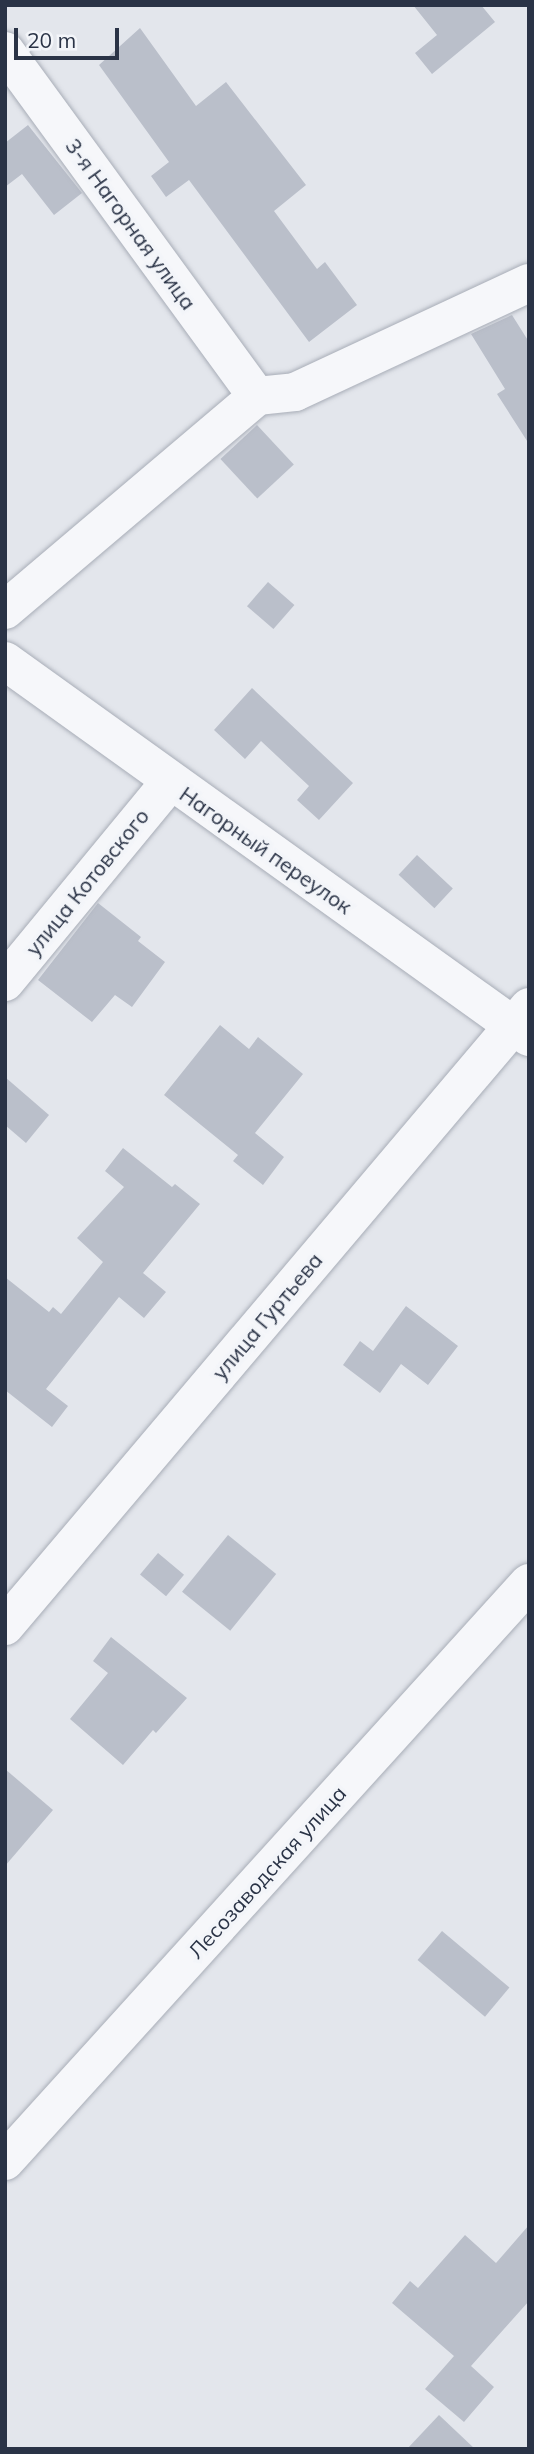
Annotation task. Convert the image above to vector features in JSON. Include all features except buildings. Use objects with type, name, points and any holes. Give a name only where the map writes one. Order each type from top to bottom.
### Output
[{"type":"street","name":"3-я Нагорная улица","points":[[5,51],[257,396]]},
{"type":"street","points":[[5,610],[257,396],[295,392],[529,283]]},
{"type":"street","name":"Нагорный переулок","points":[[5,661],[170,782],[523,1023]]},
{"type":"street","name":"улица Котовского","points":[[5,982],[170,782]]},
{"type":"street","name":"улица Гуртьева","points":[[5,1626],[523,1023]]},
{"type":"street","name":"Лесозаводская улица","points":[[5,2161],[529,1583]]}]
